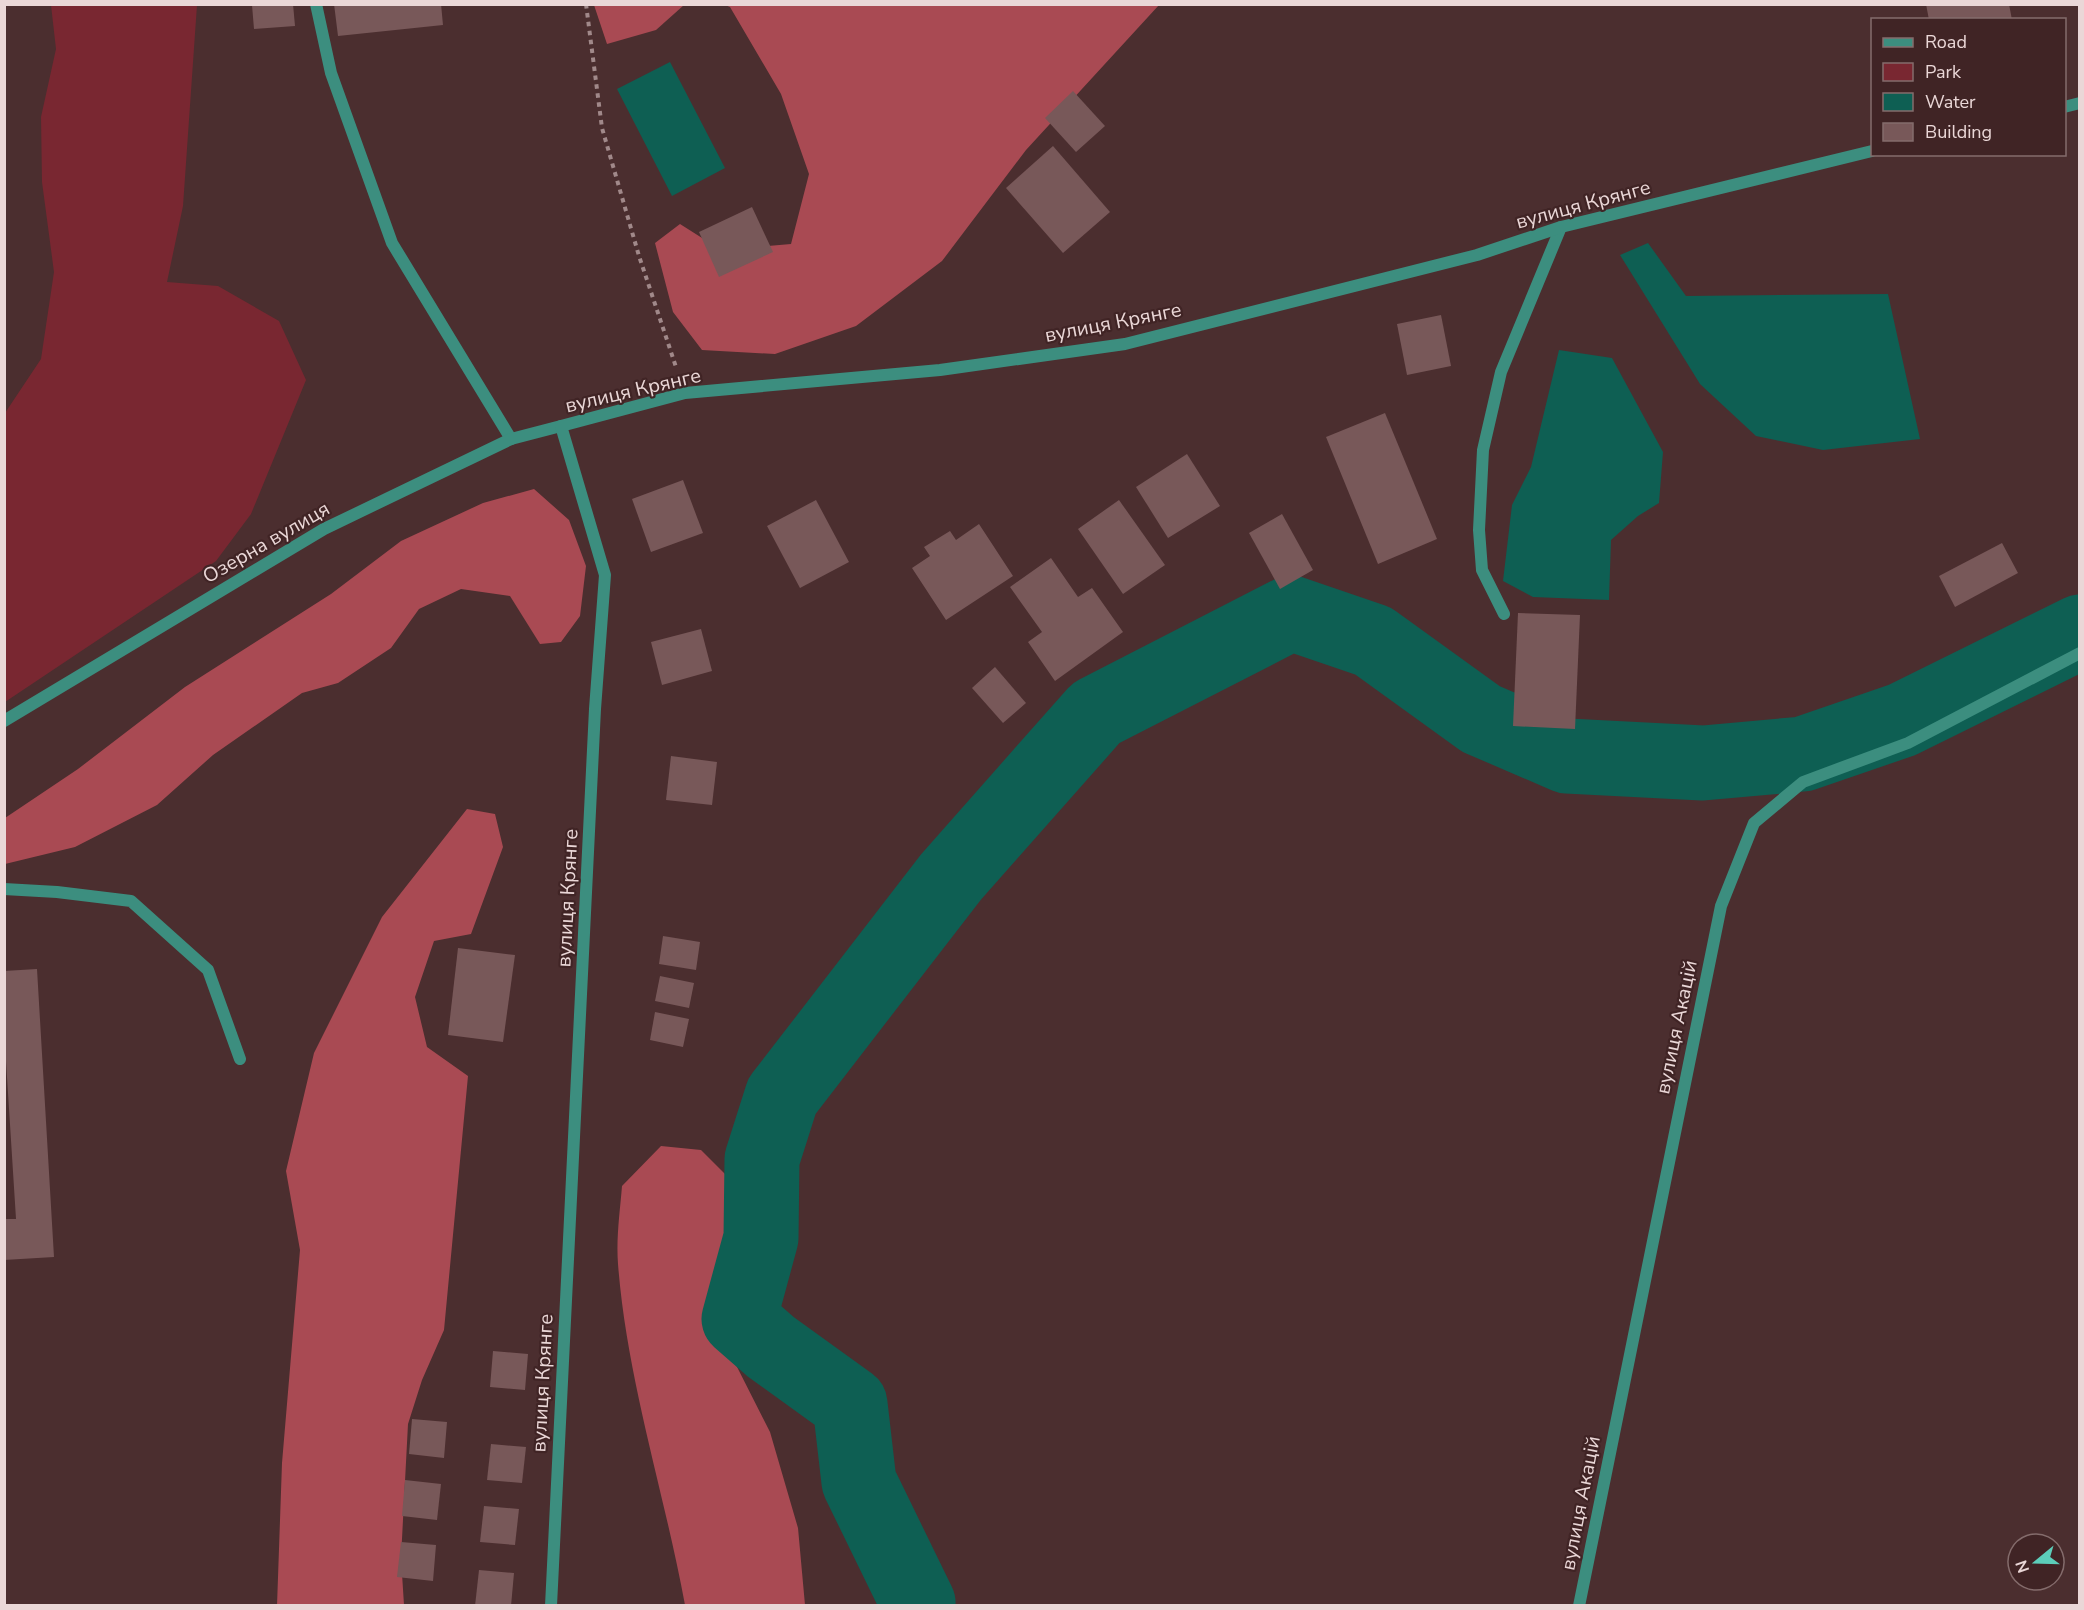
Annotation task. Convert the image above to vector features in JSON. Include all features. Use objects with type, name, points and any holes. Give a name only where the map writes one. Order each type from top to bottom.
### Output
[{"type":"street","points":[[316,4],[331,73],[392,243],[511,439]]},
{"type":"street","name":"вулиця Крянге","points":[[551,1605],[596,709],[606,575],[561,426],[685,393],[940,370],[1125,344],[1477,255],[1561,227],[1871,151]]},
{"type":"street","points":[[1504,614],[1482,570],[1479,530],[1483,450],[1501,372],[1561,227]]},
{"type":"street","name":"Озерна вулиця","points":[[4,721],[324,529],[511,439],[561,426]]},
{"type":"street","name":"вулиця Акацій","points":[[1579,1605],[1721,906],[1754,823],[1803,782],[1908,743],[2079,653]]},
{"type":"street","points":[[4,889],[57,892],[131,901],[208,970],[240,1059]]},
{"type":"path","points":[[586,4],[602,128],[639,256],[685,393]]},
{"type":"green space","points":[[51,5],[197,5],[183,206],[167,282],[218,286],[279,321],[306,380],[251,514],[216,561],[5,702],[5,413],[41,359],[54,272],[42,182],[41,117],[56,49]]},
{"type":"shaded area","points":[[594,4],[684,5],[656,30],[607,44]]},
{"type":"shaded area","points":[[725,5],[1159,5],[1026,150],[942,261],[856,326],[775,354],[702,350],[673,312],[655,243],[680,224],[721,250],[791,244],[809,174],[781,94],[730,7]]},
{"type":"shaded area","points":[[534,489],[569,520],[586,566],[580,616],[561,642],[540,644],[510,596],[461,589],[419,609],[391,648],[338,683],[302,693],[213,755],[157,805],[75,847],[5,864],[5,818],[78,769],[185,687],[331,594],[401,541],[483,503]]},
{"type":"shaded area","points":[[467,809],[495,814],[503,847],[471,934],[434,941],[415,997],[427,1047],[468,1076],[444,1330],[422,1380],[408,1424],[401,1558],[404,1605],[277,1606],[282,1463],[300,1250],[286,1171],[314,1053],[382,917]]},
{"type":"shaded area","points":[[661,1146],[701,1150],[730,1179],[722,1257],[731,1355],[770,1432],[798,1528],[805,1605],[685,1605],[629,1350],[618,1264],[622,1186]]},
{"type":"water","points":[[670,62],[725,168],[672,196],[617,89]]},
{"type":"water","points":[[1648,243],[1686,296],[1888,294],[1920,439],[1823,450],[1756,436],[1700,384],[1620,255]]},
{"type":"water","points":[[1559,350],[1612,358],[1663,452],[1659,503],[1638,516],[1611,540],[1609,600],[1533,597],[1503,581],[1512,505],[1531,467]]},
{"type":"building","points":[[293,4],[295,26],[254,29],[252,5]]},
{"type":"building","points":[[334,4],[441,4],[443,25],[338,36]]},
{"type":"building","points":[[1926,4],[2009,4],[2012,18],[1929,18]]},
{"type":"building","points":[[1073,91],[1105,126],[1076,152],[1045,118]]},
{"type":"building","points":[[1053,146],[1110,212],[1063,253],[1006,188]]},
{"type":"building","points":[[752,207],[773,252],[719,277],[699,232]]},
{"type":"building","points":[[1441,315],[1451,366],[1407,375],[1397,324]]},
{"type":"building","points":[[1385,413],[1437,539],[1378,564],[1326,437]]},
{"type":"building","points":[[1187,454],[1220,506],[1168,538],[1136,487]]},
{"type":"building","points":[[683,480],[703,533],[651,552],[632,499]]},
{"type":"building","points":[[816,500],[849,562],[800,588],[767,526]]},
{"type":"building","points":[[1119,500],[1165,565],[1123,594],[1078,529]]},
{"type":"building","points":[[1282,514],[1313,570],[1280,589],[1249,533]]},
{"type":"building","points":[[979,524],[1013,576],[946,620],[912,568],[930,556],[924,547],[950,531],[956,540]]},
{"type":"building","points":[[2002,543],[2018,573],[1955,607],[1939,576]]},
{"type":"building","points":[[1051,558],[1078,597],[1092,588],[1123,632],[1055,681],[1028,642],[1042,632],[1010,587]]},
{"type":"building","points":[[1518,613],[1580,615],[1575,729],[1513,726]]},
{"type":"building","points":[[701,629],[712,671],[662,685],[651,642]]},
{"type":"building","points":[[995,667],[1026,703],[1003,723],[972,688]]},
{"type":"building","points":[[671,756],[717,762],[712,805],[666,800]]},
{"type":"building","points":[[663,936],[700,942],[696,970],[659,964]]},
{"type":"building","points":[[458,948],[515,955],[503,1042],[448,1035]]},
{"type":"building","points":[[37,969],[54,1257],[4,1260],[4,1219],[16,1219],[4,1030],[4,971]]},
{"type":"building","points":[[660,976],[694,983],[689,1008],[655,1001]]},
{"type":"building","points":[[655,1012],[689,1019],[683,1047],[650,1040]]},
{"type":"building","points":[[493,1351],[528,1354],[525,1390],[490,1387]]},
{"type":"building","points":[[412,1419],[447,1422],[444,1458],[409,1454]]},
{"type":"building","points":[[491,1444],[526,1447],[522,1483],[487,1480]]},
{"type":"building","points":[[405,1480],[441,1484],[437,1520],[402,1516]]},
{"type":"building","points":[[484,1506],[519,1509],[515,1545],[480,1542]]},
{"type":"building","points":[[401,1542],[436,1545],[433,1581],[397,1577]]},
{"type":"building","points":[[479,1570],[514,1573],[511,1606],[475,1606]]},
{"type":"waterway","points":[[917,1606],[918,1603],[859,1482],[850,1404],[771,1347],[739,1319],[761,1238],[762,1159],[782,1096],[951,877],[1096,713],[1291,613],[1373,641],[1481,719],[1567,756],[1703,763],[1803,754],[1902,720],[2080,632]]}]
